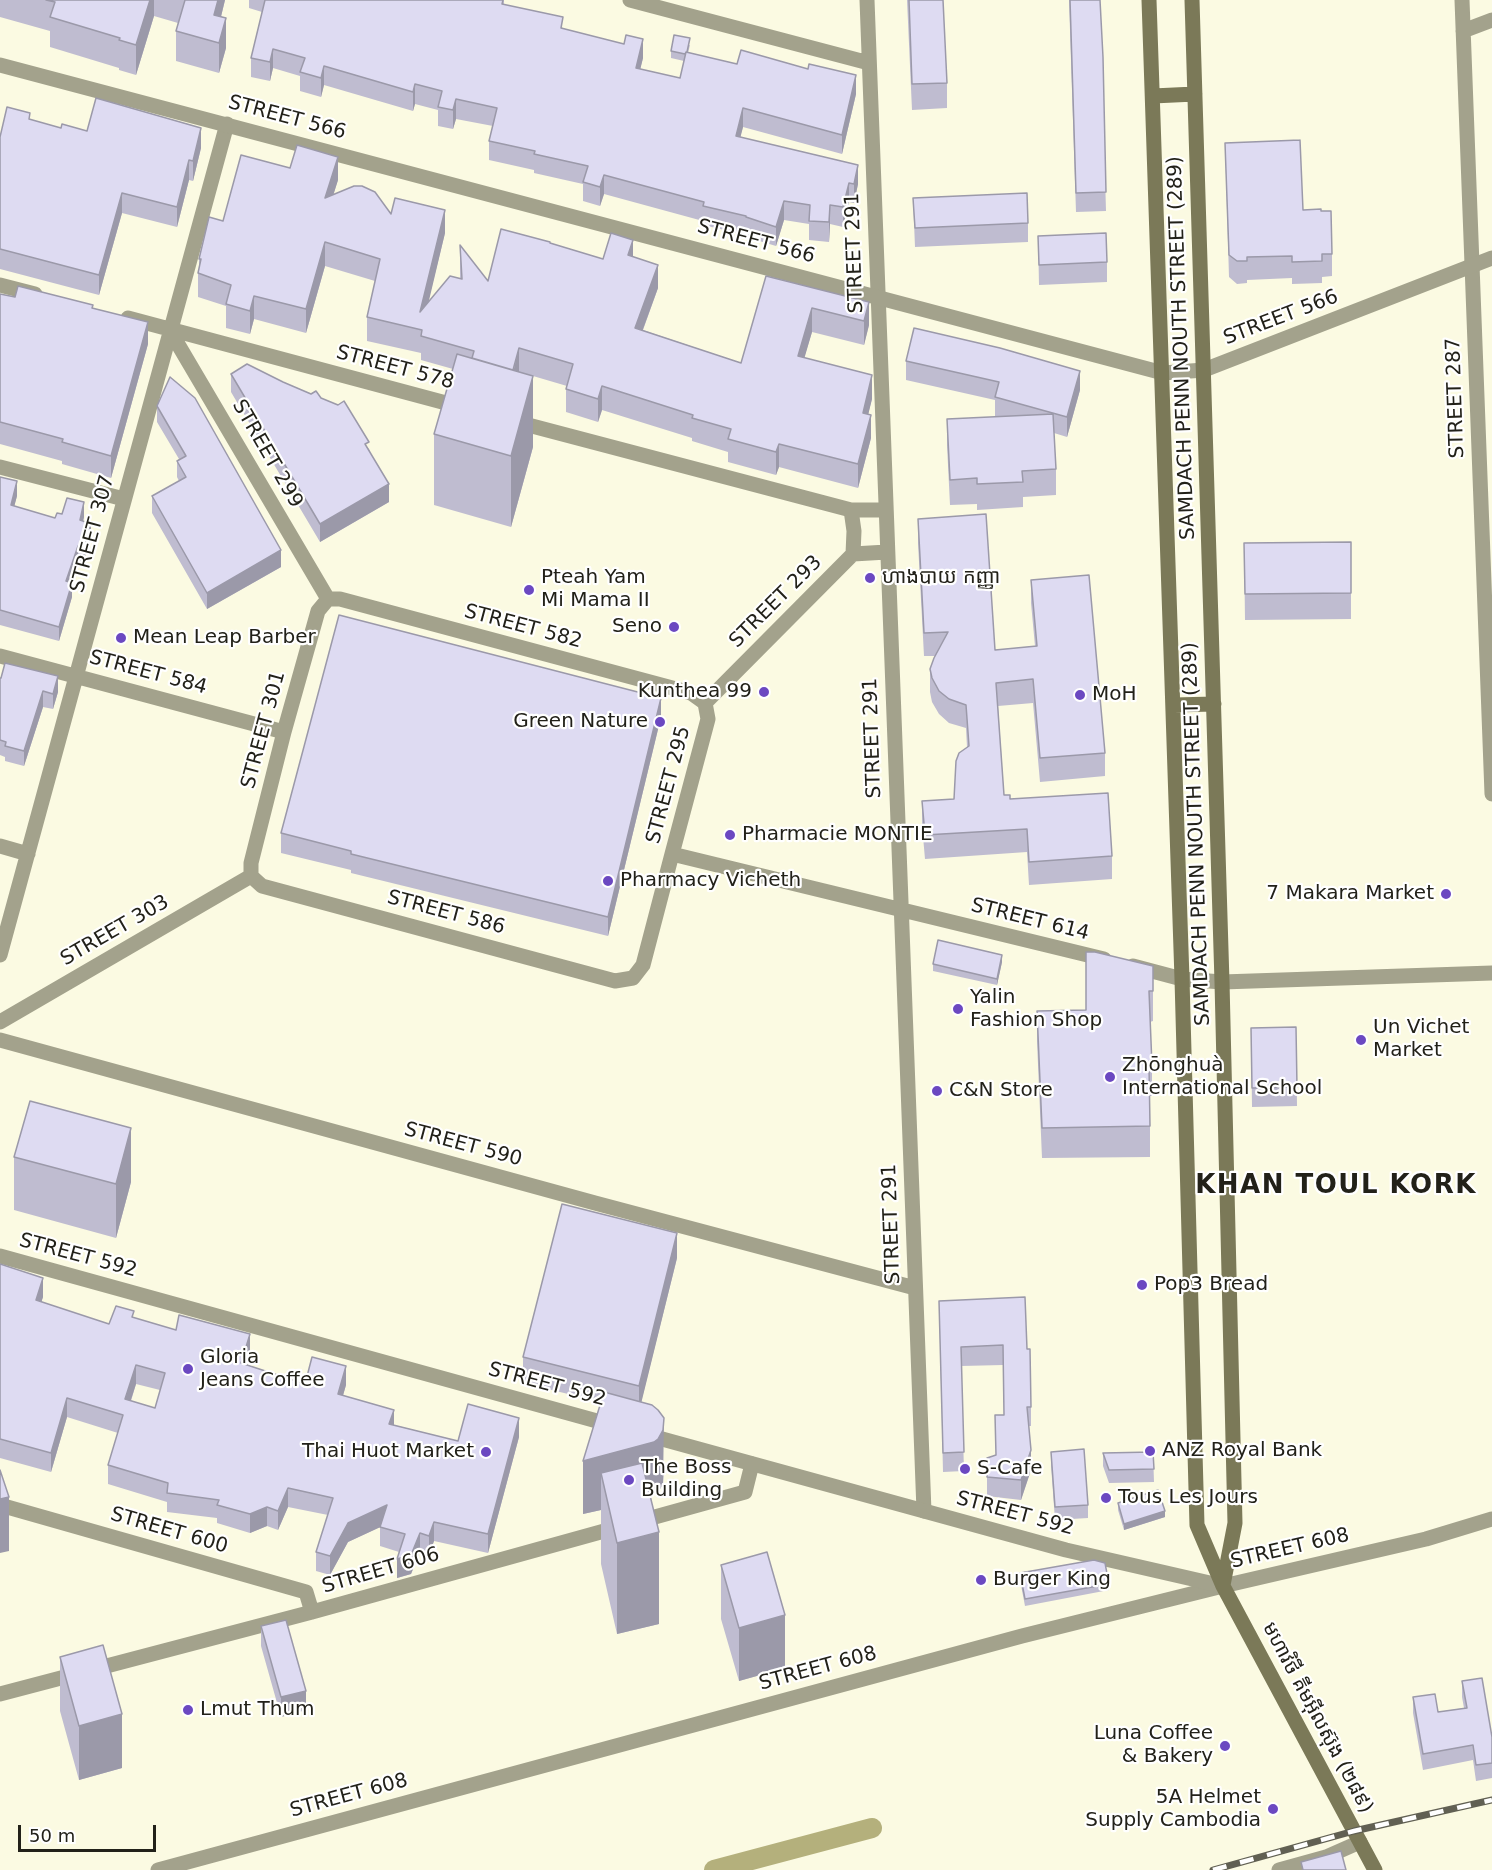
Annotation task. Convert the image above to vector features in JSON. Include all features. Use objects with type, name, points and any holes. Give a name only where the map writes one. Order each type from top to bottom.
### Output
[{"type":"main road","name":"SAMDACH PENN NOUTH STREET (289)","points":[[1149,0],[1163,373],[1197,1525],[1223,1586]]},
{"type":"main road","name":"SAMDACH PENN NOUTH STREET (289)","points":[[1192,0],[1222,982],[1235,1523],[1223,1586]]},
{"type":"main road","points":[[1153,96],[1195,94]]},
{"type":"main road","points":[[1173,705],[1214,704]]},
{"type":"main road","name":"មហាវិថី គីមអ៊ីលស៊ុង (២៨៩)","points":[[1223,1586],[1375,1870]]},
{"type":"street","points":[[630,0],[869,63]]},
{"type":"street","name":"STREET 291","points":[[867,0],[924,1511]]},
{"type":"street","name":"STREET 287","points":[[1462,0],[1472,266],[1487,540],[1492,794]]},
{"type":"street","points":[[1463,32],[1492,20]]},
{"type":"street","name":"STREET 566","points":[[0,65],[1163,373],[1204,370],[1492,258]]},
{"type":"street","name":"STREET 307","points":[[0,955],[169,329],[227,124]]},
{"type":"street","points":[[0,285],[45,297]]},
{"type":"street","name":"STREET 578","points":[[113,315],[470,409]]},
{"type":"street","name":"STREET 299","points":[[169,329],[328,599]]},
{"type":"street","points":[[493,415],[851,510],[885,510]]},
{"type":"street","points":[[0,467],[124,499]]},
{"type":"street","points":[[851,510],[854,531],[853,555]]},
{"type":"street","name":"STREET 293","points":[[705,703],[853,555],[887,552]]},
{"type":"street","name":"STREET 582","points":[[328,599],[340,599],[691,693],[705,703]]},
{"type":"street","name":"STREET 301","points":[[251,876],[251,862],[284,732],[318,611],[328,599]]},
{"type":"street","name":"STREET 584","points":[[0,656],[284,732]]},
{"type":"street","name":"STREET 295","points":[[633,978],[643,965],[708,719],[705,703]]},
{"type":"street","points":[[0,846],[28,854]]},
{"type":"street","name":"STREET 614","points":[[672,854],[1182,978],[1222,982],[1492,973]]},
{"type":"street","name":"STREET 586","points":[[251,876],[262,886],[615,981],[633,978]]},
{"type":"street","name":"STREET 303","points":[[0,1022],[251,876]]},
{"type":"street","name":"STREET 590","points":[[0,1040],[607,1207],[915,1288]]},
{"type":"street","name":"STREET 592","points":[[0,1256],[1066,1550],[1223,1586]]},
{"type":"street","name":"STREET 606","points":[[0,1694],[312,1612],[745,1492],[752,1464]]},
{"type":"street","name":"STREET 600","points":[[0,1505],[306,1592],[312,1612]]},
{"type":"street","name":"STREET 608","points":[[158,1870],[1010,1639],[1426,1539],[1492,1519]]},
{"type":"street","points":[[1279,1870],[1326,1857],[1360,1842]]},
{"type":"building","points":[[46,0],[150,0],[136,45],[50,17],[55,2]]},
{"type":"building","points":[[185,0],[218,0],[214,15],[226,18],[219,43],[176,31]]},
{"type":"building","points":[[265,0],[503,0],[502,4],[563,17],[561,28],[624,44],[626,35],[643,39],[636,68],[680,78],[686,52],[737,64],[741,50],[808,69],[809,64],[856,75],[842,135],[743,108],[736,136],[858,165],[854,184],[849,183],[843,207],[830,205],[829,222],[809,221],[810,205],[784,201],[776,227],[746,216],[703,206],[704,202],[604,175],[600,187],[583,182],[588,166],[489,141],[497,108],[456,99],[453,110],[438,107],[442,91],[415,84],[413,92],[324,66],[321,78],[300,72],[305,58],[273,49],[270,62],[251,58]]},
{"type":"building","points":[[909,0],[943,0],[947,83],[912,84]]},
{"type":"building","points":[[1070,0],[1100,0],[1106,192],[1076,193]]},
{"type":"building","points":[[674,35],[690,38],[685,54],[671,51]]},
{"type":"building","points":[[96,98],[201,128],[193,161],[189,160],[177,207],[122,193],[99,275],[0,249],[0,137],[7,107],[30,113],[29,119],[61,128],[62,124],[87,131]]},
{"type":"building","points":[[1300,140],[1303,210],[1331,211],[1332,254],[1322,254],[1322,261],[1292,262],[1292,256],[1247,257],[1247,261],[1237,261],[1229,255],[1225,143]]},
{"type":"building","points":[[297,145],[338,157],[325,198],[354,186],[362,186],[375,192],[391,214],[395,198],[445,210],[420,312],[450,276],[462,279],[460,245],[488,281],[501,229],[603,259],[611,233],[633,240],[628,255],[658,265],[635,328],[741,363],[766,276],[869,302],[864,321],[812,308],[798,356],[872,375],[863,413],[871,415],[858,464],[779,444],[776,452],[728,439],[731,429],[692,418],[693,415],[602,386],[598,399],[566,389],[573,364],[519,348],[513,370],[472,358],[474,351],[421,336],[422,330],[367,317],[380,259],[325,242],[306,309],[254,296],[250,311],[226,304],[231,285],[198,273],[209,217],[223,221],[241,155],[290,168]]},
{"type":"building","points":[[1027,193],[1028,223],[915,228],[913,198]]},
{"type":"building","points":[[1106,233],[1107,262],[1039,265],[1038,236]]},
{"type":"building","points":[[18,286],[148,322],[111,456],[62,442],[63,439],[0,422],[0,294],[15,297]]},
{"type":"building","points":[[914,328],[1000,348],[1080,371],[1067,417],[995,397],[999,382],[906,361]]},
{"type":"building","points":[[457,354],[533,376],[511,456],[434,434]]},
{"type":"building","points":[[247,364],[311,394],[316,391],[321,398],[338,405],[344,401],[369,442],[365,444],[389,484],[320,524],[231,374]]},
{"type":"building","points":[[170,377],[195,398],[281,550],[207,593],[152,496],[186,477],[177,461],[186,456],[157,406]]},
{"type":"building","points":[[1053,414],[1056,469],[1022,471],[1023,482],[977,484],[977,478],[950,480],[947,419]]},
{"type":"building","points":[[0,477],[17,481],[11,505],[55,518],[57,513],[62,514],[67,498],[84,502],[80,520],[91,524],[83,548],[78,546],[66,581],[72,583],[59,627],[0,610]]},
{"type":"building","points":[[986,514],[995,650],[1037,646],[1031,580],[1089,575],[1105,753],[1040,758],[1033,679],[996,683],[1004,795],[1010,795],[1010,799],[1108,793],[1112,856],[1029,862],[1027,829],[925,835],[922,801],[954,799],[956,761],[959,753],[969,746],[966,705],[949,699],[939,691],[932,678],[930,669],[948,632],[924,633],[918,519]]},
{"type":"building","points":[[1351,542],[1351,593],[1245,594],[1244,543]]},
{"type":"building","points":[[339,615],[661,698],[608,917],[351,854],[351,851],[281,833]]},
{"type":"building","points":[[5,663],[58,676],[53,694],[43,691],[24,751],[5,746],[6,742],[0,740],[0,678]]},
{"type":"building","points":[[938,940],[1002,955],[997,979],[933,964]]},
{"type":"building","points":[[1086,952],[1095,952],[1153,966],[1153,991],[1149,991],[1152,1066],[1149,1066],[1150,1126],[1042,1128],[1037,1011],[1086,1010]]},
{"type":"building","points":[[1296,1027],[1297,1087],[1252,1088],[1251,1028]]},
{"type":"building","points":[[30,1101],[131,1128],[116,1184],[14,1157]]},
{"type":"building","points":[[562,1204],[677,1233],[639,1386],[523,1357]]},
{"type":"building","points":[[0,1264],[43,1278],[36,1300],[109,1324],[116,1306],[134,1311],[132,1317],[176,1330],[179,1315],[250,1334],[241,1363],[305,1384],[312,1357],[346,1366],[338,1394],[394,1410],[389,1424],[458,1441],[468,1404],[519,1418],[488,1534],[434,1522],[429,1536],[420,1533],[411,1555],[397,1559],[405,1534],[380,1527],[387,1505],[348,1523],[330,1556],[316,1552],[333,1498],[288,1488],[278,1511],[267,1507],[250,1514],[217,1505],[219,1500],[167,1493],[168,1483],[108,1465],[123,1415],[67,1398],[51,1453],[0,1439]],"holes":[[[136,1365],[165,1373],[155,1408],[125,1399]]]},
{"type":"building","points":[[1025,1297],[1027,1349],[1030,1349],[1031,1407],[1027,1407],[1031,1450],[1021,1480],[987,1477],[987,1458],[996,1455],[995,1415],[1004,1415],[1003,1345],[961,1347],[964,1452],[943,1453],[939,1301]]},
{"type":"building","points":[[604,1392],[652,1405],[664,1418],[663,1430],[654,1442],[583,1461]]},
{"type":"building","points":[[1084,1449],[1088,1505],[1055,1507],[1051,1452]]},
{"type":"building","points":[[1153,1452],[1154,1469],[1109,1470],[1103,1453]]},
{"type":"building","points":[[642,1463],[659,1532],[617,1543],[601,1473]]},
{"type":"building","points":[[0,1470],[9,1497],[0,1499]]},
{"type":"building","points":[[1158,1490],[1165,1511],[1124,1524],[1118,1503]]},
{"type":"building","points":[[767,1552],[785,1615],[739,1628],[721,1565]]},
{"type":"building","points":[[1094,1560],[1105,1563],[1109,1584],[1025,1599],[1020,1573]]},
{"type":"building","points":[[286,1620],[306,1691],[281,1697],[261,1626]]},
{"type":"building","points":[[103,1645],[122,1714],[79,1726],[60,1657]]},
{"type":"building","points":[[1482,1678],[1492,1737],[1492,1763],[1476,1765],[1473,1745],[1423,1754],[1413,1697],[1435,1694],[1438,1712],[1467,1708],[1462,1681]]},
{"type":"building","points":[[1341,1851],[1346,1870],[1303,1870],[1301,1862]]},
{"type":"waterway","points":[[714,1870],[872,1828]]},
{"type":"railway","points":[[1213,1870],[1354,1831],[1492,1800]]},
{"type":"place","name":"ហាងបាយ កញ្ញា","points":[[870,578]]},
{"type":"place","name":"Pteah Yam Mi Mama II","points":[[529,590]]},
{"type":"place","name":"Seno","points":[[674,627]]},
{"type":"place","name":"Mean Leap Barber","points":[[121,638]]},
{"type":"place","name":"Kunthea 99","points":[[764,692]]},
{"type":"place","name":"MoH","points":[[1080,695]]},
{"type":"place","name":"Green Nature","points":[[660,722]]},
{"type":"place","name":"Pharmacie MONTIE","points":[[730,835]]},
{"type":"place","name":"Pharmacy Vicheth","points":[[608,881]]},
{"type":"place","name":"7 Makara Market","points":[[1446,894]]},
{"type":"place","name":"Yalin Fashion Shop","points":[[958,1009]]},
{"type":"place","name":"Un Vichet Market","points":[[1361,1040]]},
{"type":"place","name":"Zhōnghuà International School","points":[[1110,1077]]},
{"type":"place","name":"C&N Store","points":[[937,1091]]},
{"type":"place","name":"Pop3 Bread","points":[[1142,1285]]},
{"type":"place","name":"Gloria Jeans Coffee","points":[[188,1369]]},
{"type":"place","name":"ANZ Royal Bank","points":[[1150,1451]]},
{"type":"place","name":"Thai Huot Market","points":[[486,1452]]},
{"type":"place","name":"S-Cafe","points":[[965,1469]]},
{"type":"place","name":"The Boss Building","points":[[629,1480]]},
{"type":"place","name":"Tous Les Jours","points":[[1106,1498]]},
{"type":"place","name":"Burger King","points":[[981,1580]]},
{"type":"place","name":"Lmut Thum","points":[[188,1710]]},
{"type":"place","name":"Luna Coffee & Bakery","points":[[1225,1746]]},
{"type":"place","name":"5A Helmet Supply Cambodia","points":[[1273,1809]]},
{"type":"district","name":"KHAN TOUL KORK","points":[[1336,1186]]}]
